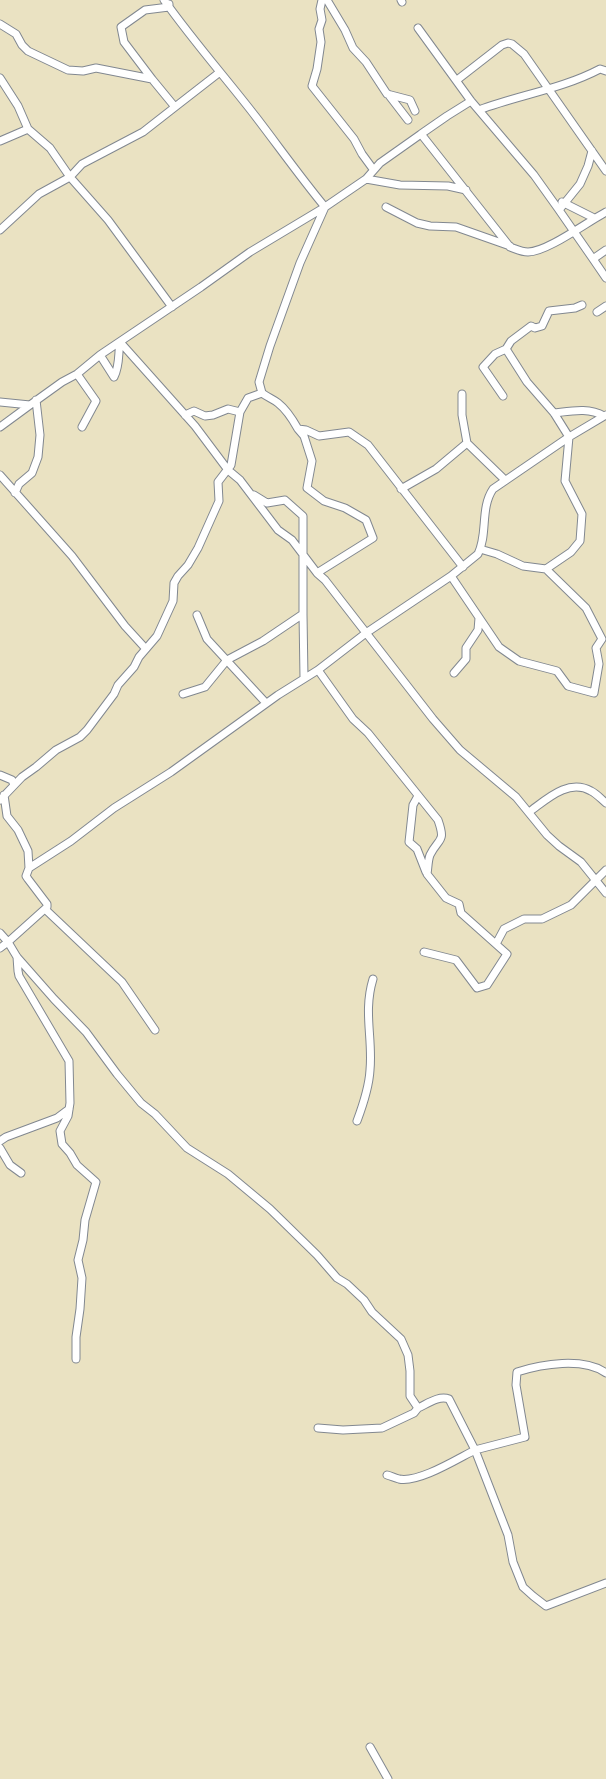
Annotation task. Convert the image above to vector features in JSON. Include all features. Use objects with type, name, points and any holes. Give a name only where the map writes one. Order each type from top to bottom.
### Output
[{"type":"street","points":[[164,0],[169,3],[192,39],[220,72],[325,207]]},
{"type":"street","points":[[322,0],[320,9],[322,20],[319,29],[321,42],[317,70],[312,86],[354,138],[362,154],[373,170]]},
{"type":"street","points":[[326,0],[345,30],[353,48],[366,62],[387,94],[408,120]]},
{"type":"street","points":[[169,3],[145,10],[121,28],[124,42],[175,106]]},
{"type":"street","points":[[0,24],[16,34],[22,45],[28,50],[68,70],[82,71],[96,68],[152,79]]},
{"type":"street","points":[[418,28],[471,101],[552,198],[606,278]]},
{"type":"street","points":[[457,80],[496,49],[508,43],[516,47],[524,54],[549,88],[606,171]]},
{"type":"street","points":[[479,110],[497,103],[586,76],[600,69],[606,71]]},
{"type":"street","points":[[0,230],[39,194],[70,177],[82,164],[144,132],[220,72]]},
{"type":"street","points":[[0,78],[18,106],[28,128],[50,148],[70,177],[108,220],[172,307]]},
{"type":"street","points":[[387,94],[410,100],[415,110]]},
{"type":"street","points":[[0,427],[62,382],[77,374],[100,355],[250,252],[325,207],[366,179],[373,170],[447,116],[471,101]]},
{"type":"street","points":[[0,141],[28,128]]},
{"type":"street","points":[[422,134],[510,246]]},
{"type":"street","points":[[559,210],[580,184],[588,166],[592,151]]},
{"type":"street","points":[[366,179],[400,184],[448,186],[466,190]]},
{"type":"street","points":[[552,198],[594,218]]},
{"type":"street","points":[[317,573],[373,538],[366,520],[345,508],[324,500],[307,488],[312,461],[304,436],[283,407],[270,400],[262,393],[258,382],[300,263],[325,207]]},
{"type":"street","points":[[386,207],[417,223],[430,226],[456,227],[520,251],[534,251],[549,246],[606,212]]},
{"type":"street","points":[[593,259],[606,250]]},
{"type":"street","points":[[503,396],[483,367],[495,354],[506,349],[511,341],[531,326],[535,328],[542,326],[549,311],[575,308],[582,305]]},
{"type":"street","points":[[597,312],[606,306]]},
{"type":"street","points":[[100,355],[114,377],[119,366],[118,356],[120,342]]},
{"type":"street","points":[[120,342],[185,415],[228,470],[240,480],[278,530],[292,540],[317,573],[326,580],[432,719],[460,750],[516,797],[547,834],[559,846],[581,862],[606,893]]},
{"type":"street","points":[[506,349],[527,382],[554,413],[569,437],[565,481],[582,514],[580,541],[571,552],[546,569]]},
{"type":"street","points":[[77,374],[96,401],[82,427]]},
{"type":"street","points":[[0,948],[46,910],[47,904],[26,876],[29,868],[28,851],[18,830],[7,816],[2,797],[56,750],[84,734],[114,694],[118,685],[134,667],[157,636],[173,601],[174,583],[188,565],[207,531],[218,501],[218,482],[222,475],[228,470],[234,455],[240,412],[248,398],[262,393]]},
{"type":"street","points":[[462,394],[462,415],[467,443],[505,480]]},
{"type":"street","points":[[0,402],[33,402]]},
{"type":"street","points":[[15,493],[19,484],[32,473],[38,457],[40,435],[33,402]]},
{"type":"street","points":[[185,415],[194,412],[205,416],[213,415],[228,409],[240,412]]},
{"type":"street","points":[[554,413],[578,410],[597,412],[605,415]]},
{"type":"street","points":[[29,868],[82,833],[114,808],[171,772],[266,703],[318,670],[366,634],[452,576],[478,554],[483,542],[487,500],[493,489],[539,459],[569,437],[605,415]]},
{"type":"street","points":[[298,429],[306,430],[319,436],[349,432],[368,445],[462,567]]},
{"type":"street","points":[[401,489],[436,469],[467,443]]},
{"type":"street","points":[[0,475],[72,556],[125,626],[146,650]]},
{"type":"street","points":[[250,493],[267,503],[285,500],[303,516],[304,678]]},
{"type":"street","points":[[452,576],[499,647],[519,660],[557,671],[568,686],[594,693],[599,664],[596,648],[602,639],[586,608],[546,569],[523,566],[497,554],[480,549]]},
{"type":"street","points":[[183,694],[205,687],[227,660],[263,641],[303,614]]},
{"type":"street","points":[[197,615],[207,639],[266,703]]},
{"type":"street","points":[[454,673],[466,659],[466,648],[478,630],[479,618]]},
{"type":"street","points":[[318,670],[353,719],[368,733],[418,796],[435,814],[443,832],[442,838],[429,856],[427,874]]},
{"type":"street","points":[[0,775],[12,780],[14,785]]},
{"type":"street","points":[[529,812],[555,793],[565,788],[584,788],[592,791],[606,803]]},
{"type":"street","points":[[418,796],[413,805],[409,842],[418,849],[427,874],[446,898],[460,904],[461,913],[507,954],[486,985],[477,988],[456,960],[424,952]]},
{"type":"street","points":[[496,944],[504,929],[524,919],[542,919],[571,905],[606,870]]},
{"type":"street","points":[[46,910],[122,982],[155,1030]]},
{"type":"street","points":[[0,933],[8,942],[17,957],[54,999],[86,1032],[117,1074],[141,1102],[155,1114],[187,1148],[228,1174],[270,1209],[317,1255],[337,1278],[347,1284],[358,1294],[382,1322],[401,1339],[408,1355],[410,1371],[410,1396],[418,1408]]},
{"type":"street","points":[[17,957],[20,976],[68,1058],[69,1109],[68,1116],[60,1131],[62,1144],[70,1153],[77,1165],[96,1182],[85,1220],[83,1240],[78,1260],[82,1278],[76,1337],[76,1358]]},
{"type":"street","points":[[357,1121],[364,1103],[370,1070],[368,1025],[369,993],[373,979]]},
{"type":"street","points":[[0,1141],[57,1118],[69,1109]]},
{"type":"street","points":[[0,1148],[10,1165],[21,1172]]},
{"type":"street","points":[[387,1475],[399,1479],[409,1479],[421,1476],[475,1450],[525,1437],[516,1385],[516,1372],[532,1367],[581,1363],[598,1367],[606,1373]]},
{"type":"street","points":[[318,1428],[343,1430],[382,1428],[414,1413],[418,1408],[439,1398],[444,1397],[448,1399],[475,1450],[508,1535],[513,1562],[523,1587],[546,1606],[606,1584]]},
{"type":"street","points":[[370,1747],[388,1779]]}]
